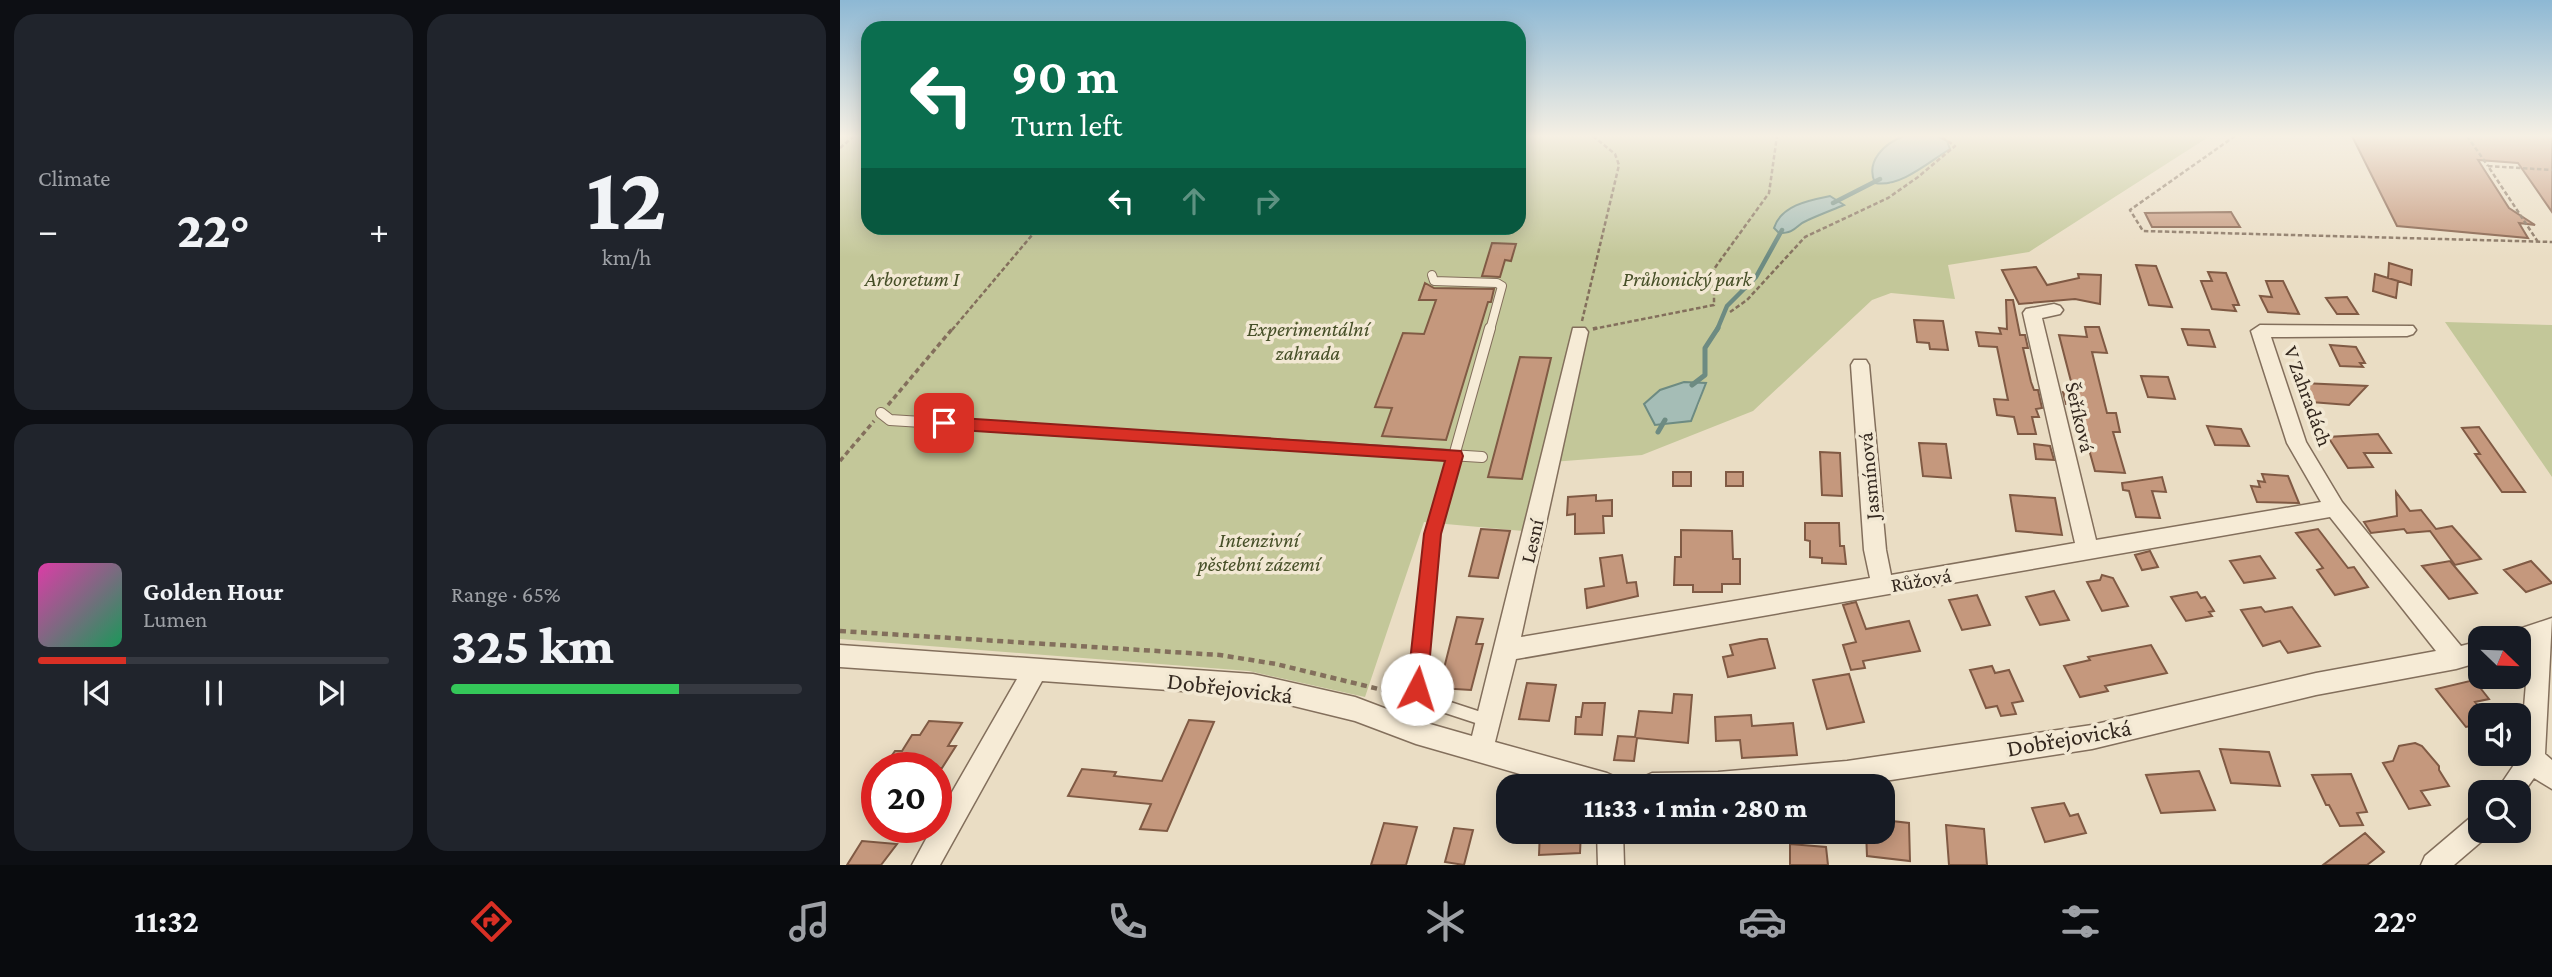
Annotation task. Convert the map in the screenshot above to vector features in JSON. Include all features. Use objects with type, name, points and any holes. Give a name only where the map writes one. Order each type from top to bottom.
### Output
[{"type":"street","name":"Šeříková","points":[[2053,310],[2032,313],[2088,552]]},
{"type":"street","name":"V Zahradách","points":[[2407,330],[2260,331],[2297,443],[2335,508],[2468,654]]},
{"type":"street","name":"Lesní","points":[[1481,749],[1507,650],[1579,332]]},
{"type":"street","name":"Jasmínová","points":[[1860,365],[1875,550],[1883,587]]},
{"type":"street","name":"Růžová","points":[[1507,650],[2335,508]]},
{"type":"street","points":[[2517,780],[2532,760],[2540,659],[2536,633]]},
{"type":"street","name":"Dobřejovická","points":[[1847,774],[2092,737],[2316,684],[2468,654]]},
{"type":"street","name":"Dobřejovická","points":[[840,656],[1253,685],[1355,709],[1416,732],[1566,774]]},
{"type":"street","points":[[925,865],[1036,669]]},
{"type":"street","points":[[2532,760],[2552,776]]},
{"type":"street","points":[[2434,865],[2468,836]]},
{"type":"street","points":[[1611,844],[1612,865]]},
{"type":"lane","points":[[1432,275],[1434,281],[1497,283],[1502,286],[1432,534],[1417,689],[1423,698],[1431,702],[1490,721]]},
{"type":"lane","points":[[881,413],[890,420],[1482,457]]},
{"type":"path","points":[[1616,176],[1579,332],[1714,305],[1714,269],[1769,194],[1771,176]]},
{"type":"path","points":[[1730,312],[1741,308],[1768,274],[1805,236],[1881,202],[1917,176]]},
{"type":"path","points":[[2178,176],[2130,210],[2143,231],[2552,242]]},
{"type":"path","points":[[2495,176],[2538,242]]},
{"type":"path","points":[[840,461],[1032,235]]},
{"type":"green space","points":[[840,176],[861,176],[861,235],[1526,235],[1526,176],[1890,176],[1890,184],[1903,176],[2147,176],[2029,252],[1948,265],[1955,299],[1891,293],[1872,300],[1753,411],[1642,455],[1539,463],[1523,531],[1424,522],[1365,697],[1249,671],[840,639]],"holes":[[[1684,382],[1706,383],[1698,407],[1655,425],[1644,404],[1660,390]]]},
{"type":"green space","points":[[2445,322],[2552,325],[2552,477]]},
{"type":"water","points":[[1873,176],[1907,176],[1885,183],[1875,183]]},
{"type":"water","points":[[1830,196],[1844,205],[1804,222],[1789,232],[1779,233],[1774,228],[1783,214],[1797,205]]},
{"type":"water","points":[[1684,382],[1706,383],[1691,421],[1655,425],[1644,404],[1660,390]]},
{"type":"building","points":[[2372,176],[2489,176],[2509,208],[2535,225],[2519,223],[2528,238],[2397,226]]},
{"type":"building","points":[[2527,176],[2552,176],[2552,212]]},
{"type":"building","points":[[2231,212],[2240,227],[2152,227],[2145,213]]},
{"type":"building","points":[[1492,243],[1516,244],[1511,261],[1505,260],[1500,277],[1482,276]]},
{"type":"building","points":[[2389,263],[2412,270],[2411,285],[2388,278]]},
{"type":"building","points":[[2136,265],[2156,266],[2172,307],[2149,305]]},
{"type":"building","points":[[2036,267],[2047,285],[2079,278],[2078,274],[2101,275],[2100,304],[2075,299],[2019,304],[2002,270]]},
{"type":"building","points":[[2208,272],[2226,273],[2239,305],[2233,305],[2236,311],[2212,309],[2201,281],[2212,281]]},
{"type":"building","points":[[2375,274],[2398,281],[2396,298],[2373,291]]},
{"type":"building","points":[[2266,281],[2283,281],[2299,314],[2268,312],[2260,296],[2272,297]]},
{"type":"building","points":[[1425,283],[1434,288],[1494,289],[1446,440],[1382,436],[1392,408],[1375,407],[1403,333],[1424,334],[1436,300],[1419,300]]},
{"type":"building","points":[[2347,297],[2358,314],[2337,314],[2326,298]]},
{"type":"building","points":[[2006,300],[2013,300],[2020,335],[2025,335],[2028,348],[2023,348],[2031,382],[2034,390],[2038,390],[2042,408],[2036,409],[2039,417],[2032,417],[2036,434],[2018,434],[2014,417],[1997,415],[1994,399],[2008,400],[1997,347],[1979,346],[1976,332],[2001,334],[1999,328],[2007,329]]},
{"type":"building","points":[[1914,320],[1943,321],[1948,350],[1930,349],[1929,343],[1917,342]]},
{"type":"building","points":[[2085,327],[2099,327],[2107,353],[2092,352],[2107,413],[2116,413],[2120,432],[2113,432],[2125,473],[2095,471],[2076,403],[2066,404],[2063,392],[2074,393],[2059,335],[2087,337]]},
{"type":"building","points":[[2182,329],[2209,330],[2215,347],[2188,345]]},
{"type":"building","points":[[2330,345],[2356,347],[2365,363],[2360,363],[2363,367],[2340,366]]},
{"type":"building","points":[[1520,357],[1551,358],[1522,479],[1488,477]]},
{"type":"building","points":[[2141,376],[2168,377],[2175,399],[2148,397]]},
{"type":"building","points":[[2302,383],[2367,386],[2349,405],[2311,402]]},
{"type":"building","points":[[2207,426],[2241,429],[2249,446],[2215,445]]},
{"type":"building","points":[[2479,427],[2525,492],[2502,492],[2475,454],[2480,454],[2462,428]]},
{"type":"building","points":[[2378,434],[2391,453],[2364,453],[2373,467],[2348,468],[2328,437]]},
{"type":"building","points":[[1919,443],[1946,444],[1951,478],[1923,476]]},
{"type":"building","points":[[2034,444],[2050,446],[2054,460],[2036,459]]},
{"type":"building","points":[[1820,452],[1840,453],[1842,496],[1822,495]]},
{"type":"building","points":[[1673,472],[1691,472],[1691,486],[1673,486]]},
{"type":"building","points":[[1726,472],[1743,472],[1743,486],[1726,486]]},
{"type":"building","points":[[2262,474],[2288,476],[2299,503],[2257,502],[2251,486],[2260,487],[2258,481],[2265,482]]},
{"type":"building","points":[[2162,477],[2166,492],[2152,491],[2160,518],[2136,517],[2129,491],[2123,490],[2122,483]]},
{"type":"building","points":[[2396,492],[2410,511],[2421,510],[2436,529],[2452,526],[2481,559],[2455,565],[2430,531],[2407,533],[2404,529],[2371,533],[2364,522],[2397,516]]},
{"type":"building","points":[[1596,495],[1596,501],[1612,500],[1612,516],[1603,516],[1604,533],[1575,534],[1575,514],[1567,515],[1568,497]]},
{"type":"building","points":[[2010,495],[2055,498],[2062,535],[2016,531]]},
{"type":"building","points":[[1805,523],[1839,523],[1840,546],[1844,546],[1846,564],[1822,563],[1822,558],[1810,557],[1810,541],[1805,540]]},
{"type":"building","points":[[1481,529],[1510,531],[1498,578],[1469,576]]},
{"type":"building","points":[[2318,529],[2348,568],[2354,567],[2368,587],[2335,595],[2317,570],[2323,568],[2296,533]]},
{"type":"building","points":[[1681,530],[1732,531],[1733,559],[1740,559],[1740,584],[1722,584],[1722,592],[1693,592],[1693,585],[1674,585],[1675,557],[1681,557]]},
{"type":"building","points":[[2150,551],[2158,567],[2142,570],[2135,555]]},
{"type":"building","points":[[1622,555],[1627,583],[1636,582],[1638,596],[1587,608],[1585,589],[1604,586],[1600,558]]},
{"type":"building","points":[[2260,556],[2275,578],[2244,583],[2230,561]]},
{"type":"building","points":[[2450,561],[2477,593],[2449,599],[2422,566]]},
{"type":"building","points":[[2531,561],[2552,583],[2526,592],[2504,570]]},
{"type":"building","points":[[2102,575],[2113,578],[2128,606],[2102,611],[2087,582],[2100,580]]},
{"type":"building","points":[[2054,591],[2069,620],[2040,625],[2026,597]]},
{"type":"building","points":[[2197,592],[2201,598],[2205,597],[2214,611],[2209,612],[2212,616],[2186,621],[2171,597]]},
{"type":"building","points":[[1977,595],[1990,625],[1962,630],[1949,600]]},
{"type":"building","points":[[1856,602],[1866,629],[1909,621],[1920,651],[1863,661],[1865,668],[1851,670],[1843,645],[1856,642],[1843,605]]},
{"type":"building","points":[[2261,607],[2265,612],[2292,607],[2320,646],[2288,653],[2280,641],[2263,646],[2241,610]]},
{"type":"building","points":[[1457,617],[1483,619],[1476,644],[1483,644],[1471,690],[1439,688]]},
{"type":"building","points":[[1767,639],[1775,668],[1728,677],[1723,657],[1733,655],[1730,645]]},
{"type":"building","points":[[2151,645],[2167,673],[2105,686],[2108,691],[2080,697],[2064,666],[2090,660],[2088,657]]},
{"type":"building","points":[[1992,666],[1995,673],[2009,670],[2023,701],[2012,703],[2016,714],[2001,716],[1997,706],[1986,708],[1970,670]]},
{"type":"building","points":[[1849,674],[1864,722],[1827,729],[1813,680]]},
{"type":"building","points":[[2468,681],[2468,690],[2482,690],[2489,699],[2468,703],[2466,727],[2436,689]]},
{"type":"building","points":[[1527,683],[1556,685],[1549,721],[1519,719]]},
{"type":"building","points":[[1674,694],[1692,695],[1688,743],[1637,738],[1634,761],[1614,760],[1618,736],[1635,737],[1639,711],[1672,713]]},
{"type":"building","points":[[1583,703],[1605,703],[1602,735],[1575,734],[1576,717],[1581,717]]},
{"type":"building","points":[[1751,715],[1752,726],[1793,723],[1797,755],[1742,758],[1740,740],[1716,741],[1715,717]]},
{"type":"building","points":[[1189,720],[1214,722],[1167,831],[1140,829],[1151,804],[1068,796],[1082,769],[1116,772],[1114,776],[1162,781]]},
{"type":"building","points":[[929,721],[962,723],[948,746],[956,746],[952,752],[894,752],[902,751],[912,735],[920,735]]},
{"type":"building","points":[[2415,743],[2422,746],[2439,766],[2449,786],[2421,791],[2430,805],[2409,809],[2383,763],[2393,761],[2399,746]]},
{"type":"building","points":[[2220,749],[2269,752],[2280,786],[2231,783]]},
{"type":"building","points":[[2199,771],[2215,810],[2161,813],[2146,775]]},
{"type":"building","points":[[2351,774],[2367,812],[2357,813],[2363,825],[2340,826],[2329,805],[2326,805],[2312,775]]},
{"type":"building","points":[[2064,803],[2070,816],[2078,814],[2086,833],[2045,842],[2032,808]]},
{"type":"building","points":[[1895,821],[1909,823],[1910,861],[1867,856],[1867,844],[1895,844]]},
{"type":"building","points":[[1384,823],[1417,827],[1406,865],[1371,865]]},
{"type":"building","points":[[1946,825],[1984,829],[1987,865],[1949,865]]},
{"type":"building","points":[[1454,828],[1473,830],[1464,865],[1445,862]]},
{"type":"building","points":[[2365,833],[2384,852],[2367,865],[2323,865]]},
{"type":"building","points":[[861,843],[897,844],[881,865],[847,865]]},
{"type":"building","points":[[1539,844],[1580,844],[1580,853],[1539,855]]},
{"type":"building","points":[[1790,844],[1826,847],[1828,865],[1790,865]]},
{"type":"waterway","points":[[1833,203],[1880,179]]},
{"type":"waterway","points":[[1718,329],[1727,306],[1756,277],[1782,230]]},
{"type":"waterway","points":[[1692,385],[1705,375],[1705,348],[1718,329]]},
{"type":"waterway","points":[[1658,432],[1665,420]]},
{"type":"route","points":[[944,423],[1455,456],[1432,534],[1417,689]]},
{"type":"park label","name":"Arboretum I","points":[[912,279]]},
{"type":"park label","name":"Průhonický park","points":[[1687,279]]},
{"type":"park label","name":"Experimentální zahrada","points":[[1308,341]]},
{"type":"park label","name":"Intenzivní pěstební zázemí","points":[[1259,552]]}]
